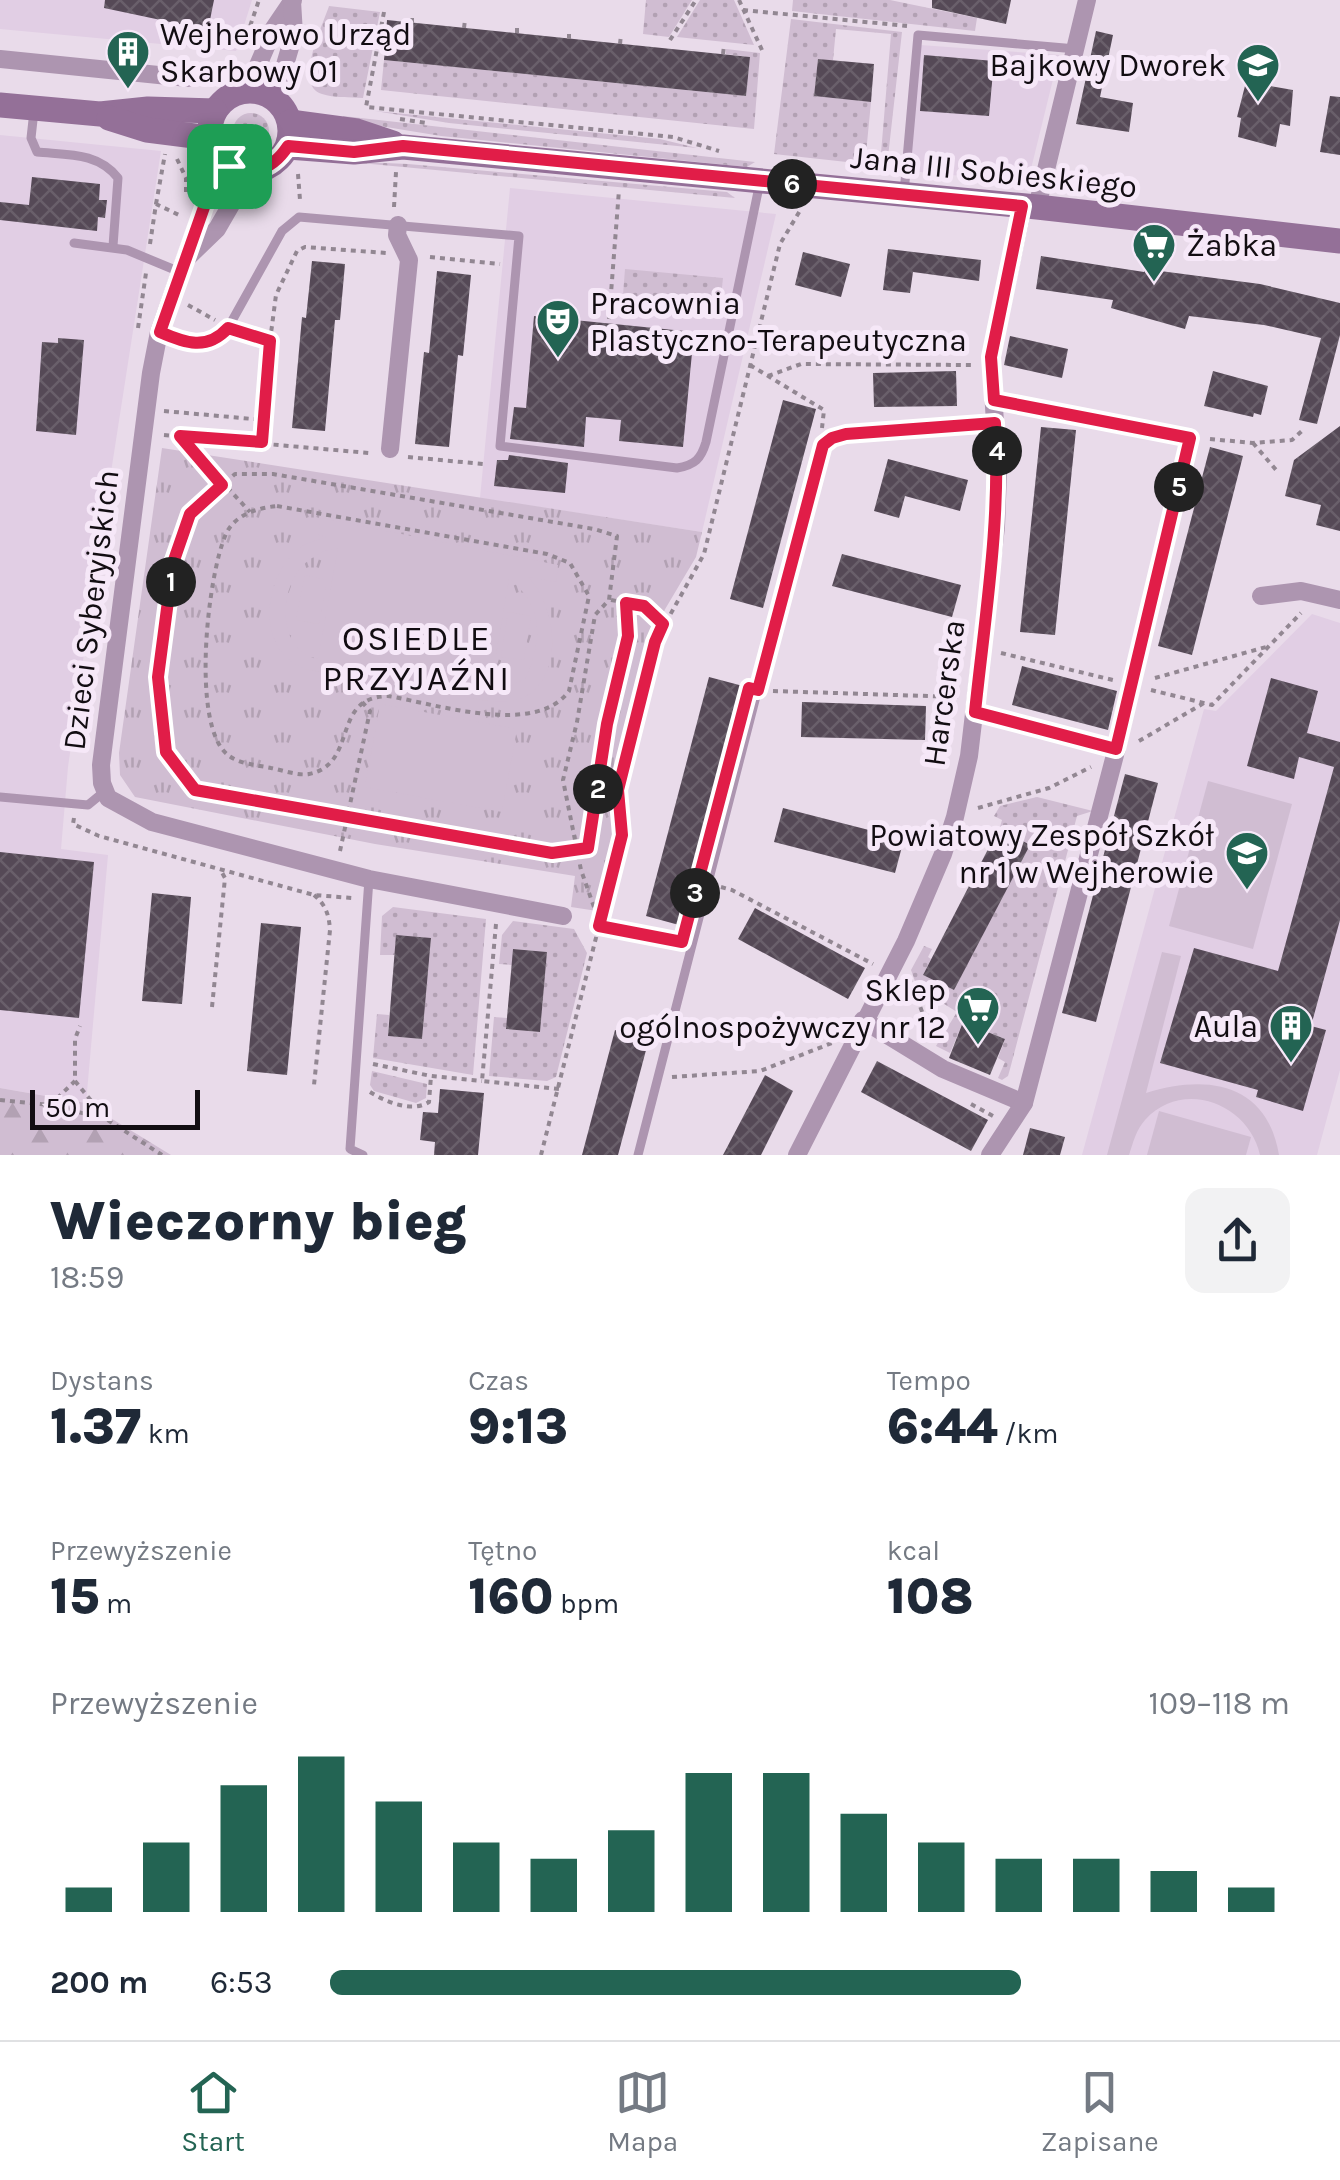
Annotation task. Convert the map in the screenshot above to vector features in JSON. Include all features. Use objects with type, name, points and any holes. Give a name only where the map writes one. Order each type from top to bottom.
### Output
[{"type":"street","points":[[247,91],[274,28],[292,0]]},
{"type":"street","points":[[100,114],[215,148],[239,170],[266,169],[279,160],[289,134],[276,99],[294,34],[292,0]]},
{"type":"street","name":"Harcerska","points":[[797,1155],[906,941],[943,854],[965,774],[997,510],[991,357],[1088,0]]},
{"type":"street","points":[[0,59],[188,78]]},
{"type":"street","points":[[215,148],[215,111],[224,100],[247,91],[276,99]]},
{"type":"street","points":[[0,105],[100,114],[148,109],[215,111]]},
{"type":"street","name":"Jana III Sobieskiego","points":[[289,134],[357,132],[403,146],[1340,241]]},
{"type":"street","name":"Dzieci Syberyjskich","points":[[215,148],[151,373],[100,765],[105,791],[117,806],[152,822],[368,880],[563,916]]},
{"type":"street","name":"Dzieci Syberyjskich","points":[[182,266],[217,229],[250,172]]},
{"type":"street","points":[[389,453],[407,255],[397,235],[398,225]]},
{"type":"street","points":[[990,1155],[1024,1103],[1132,685],[1190,438],[994,400]]},
{"type":"street","points":[[1261,596],[1276,591],[1301,591],[1340,600]]},
{"type":"street","points":[[975,712],[1116,749]]},
{"type":"street","points":[[864,1020],[943,1069],[1024,1103]]},
{"type":"lane","points":[[904,195],[918,35],[1076,50]]},
{"type":"lane","points":[[34,108],[31,138],[37,152],[97,158],[118,178],[113,246]]},
{"type":"lane","points":[[160,332],[192,343],[206,344],[219,338],[293,220],[310,217],[518,236],[500,446],[677,468],[690,466],[702,456],[706,442],[760,181]]},
{"type":"lane","points":[[74,243],[113,246],[182,266]]},
{"type":"lane","points":[[638,1155],[823,445],[846,434],[995,423]]},
{"type":"lane","points":[[0,797],[88,806],[105,791]]},
{"type":"lane","points":[[363,1155],[350,1150],[368,880]]},
{"type":"path","points":[[245,42],[259,0]]},
{"type":"path","points":[[671,49],[671,41],[696,0]]},
{"type":"path","points":[[738,0],[762,50]]},
{"type":"path","points":[[742,10],[904,24],[918,35]]},
{"type":"path","points":[[384,12],[366,107],[673,138],[725,153]]},
{"type":"path","points":[[412,15],[412,23]]},
{"type":"path","points":[[464,28],[465,20]]},
{"type":"path","points":[[516,33],[517,25]]},
{"type":"path","points":[[569,38],[570,30]]},
{"type":"path","points":[[620,44],[621,35]]},
{"type":"path","points":[[723,54],[724,46]]},
{"type":"path","points":[[156,204],[166,146]]},
{"type":"path","points":[[609,319],[620,190]]},
{"type":"path","points":[[542,1155],[622,835],[618,790],[655,642],[704,554],[780,244],[801,209]]},
{"type":"path","points":[[262,442],[276,295],[297,251],[306,247],[516,266]]},
{"type":"path","points":[[184,303],[228,328],[270,341]]},
{"type":"path","points":[[768,376],[801,364],[980,366]]},
{"type":"path","points":[[163,410],[264,420]]},
{"type":"path","points":[[1190,438],[1292,440],[1304,428]]},
{"type":"path","points":[[159,435],[483,464]]},
{"type":"path","points":[[180,436],[250,512]]},
{"type":"path","points":[[1253,442],[1277,470]]},
{"type":"path","points":[[594,907],[577,851],[563,780],[595,615],[609,600],[616,536],[273,474],[235,474],[190,514],[173,563],[158,677],[166,752],[195,790],[552,853],[577,851],[588,848],[607,724],[628,636],[626,603]]},
{"type":"path","points":[[267,507],[294,507],[547,554],[570,563],[582,580],[590,596],[569,692],[562,702],[528,714],[507,716],[388,696],[361,701],[352,711],[337,753],[326,765],[306,774],[244,763],[229,756],[216,743],[206,678],[210,592],[227,531],[250,512],[267,507]]},
{"type":"path","points":[[609,600],[644,606],[663,624]]},
{"type":"path","points":[[996,652],[1212,705],[1307,606]]},
{"type":"path","points":[[1132,685],[1269,646]]},
{"type":"path","points":[[758,690],[962,697]]},
{"type":"path","points":[[338,861],[370,712],[361,701]]},
{"type":"path","points":[[212,1007],[225,878],[220,868]]},
{"type":"path","points":[[706,884],[732,890],[878,966]]},
{"type":"path","points":[[314,894],[329,916],[330,930],[314,1084]]},
{"type":"path","points":[[599,926],[682,942]]},
{"type":"path","points":[[906,970],[943,1069]]},
{"type":"path","points":[[80,1026],[75,1039],[75,1081],[106,1119],[162,1155]]},
{"type":"path","points":[[657,1078],[760,1071],[838,1042]]},
{"type":"path","points":[[368,1074],[368,1063],[431,1076],[482,1081]]},
{"type":"path","points":[[367,1084],[376,1096],[420,1108],[429,1102],[431,1076]]},
{"type":"path","points":[[50,1105],[75,1081]]},
{"type":"path","points":[[0,1100],[50,1105],[106,1119]]},
{"type":"shaded area","points":[[0,0],[252,0],[236,51],[0,29]]},
{"type":"shaded area","points":[[920,45],[1059,55],[1027,177],[1014,181],[910,171]]},
{"type":"shaded area","points":[[0,135],[161,151],[95,575],[68,767],[61,849],[108,855],[86,1103],[0,1088]]},
{"type":"shaded area","points":[[510,188],[776,214],[702,532],[480,498]]},
{"type":"shaded area","name":"Powiatowy Zespół Szkół nr 1 w Wejherowie","points":[[1312,614],[1340,623],[1340,1070],[1317,1155],[1082,1155],[1204,709],[1216,711]]},
{"type":"green space","points":[[646,0],[692,0],[669,37],[643,34]]},
{"type":"green space","points":[[700,0],[734,0],[754,45],[677,37]]},
{"type":"green space","points":[[793,0],[890,0],[977,18],[975,31],[792,11]]},
{"type":"green space","points":[[329,6],[380,12],[363,98],[322,94],[310,79],[312,54]]},
{"type":"green space","points":[[791,19],[902,32],[887,166],[880,165],[891,34],[836,29],[833,60],[818,60],[814,96],[871,102],[865,164],[774,154]]},
{"type":"green space","points":[[726,49],[760,53],[754,129],[381,90],[384,60],[746,96],[750,57],[726,54]]},
{"type":"green space","points":[[375,111],[660,139],[697,148],[449,123]]},
{"type":"green space","points":[[251,113],[264,118],[269,131],[264,144],[251,149],[238,144],[233,131],[238,118]]},
{"type":"green space","points":[[343,116],[755,162],[747,167],[441,136],[343,120]]},
{"type":"green space","points":[[339,161],[727,192],[735,198]]},
{"type":"green space","points":[[625,269],[723,278],[721,296],[706,303],[623,295]]},
{"type":"green space","points":[[162,448],[702,532],[696,557],[648,638],[611,789],[616,835],[597,911],[571,907],[575,876],[375,844],[135,797],[120,775],[119,753]]},
{"type":"green space","points":[[321,518],[558,565],[556,582],[528,577],[538,589],[550,620],[552,638],[547,672],[526,696],[488,701],[304,669],[292,662],[276,643],[271,629],[271,597],[293,554],[306,544],[327,537],[318,535]],"holes":[[[338,548],[318,659],[302,653],[292,640],[286,623],[286,604],[301,568],[317,555]],[[509,579],[521,590],[534,613],[535,652],[525,679],[504,689],[490,690]]]},
{"type":"green space","points":[[305,575],[327,580],[319,624],[296,620]]},
{"type":"green space","points":[[508,612],[531,616],[524,660],[501,657]]},
{"type":"green space","points":[[380,704],[517,729],[502,812],[365,787]]},
{"type":"green space","points":[[1208,781],[1292,804],[1253,949],[1169,926]]},
{"type":"green space","points":[[1037,797],[1093,811],[1077,816],[1010,1069],[1002,1080],[998,1078],[1005,1062],[998,1058],[1005,1039],[963,1022],[950,1053],[936,1046],[957,1012],[917,987],[911,970],[924,946],[932,949],[923,975],[954,990],[1002,820],[994,816],[1000,806]]},
{"type":"green space","points":[[393,907],[486,919],[473,1075],[373,1058],[377,1014],[389,1015],[388,1036],[422,1039],[431,939],[394,955],[380,955],[382,916]]},
{"type":"green space","points":[[513,921],[574,929],[587,953],[556,1077],[547,1081],[489,1076],[494,1017],[507,1018],[507,1029],[540,1032],[547,952],[514,949],[512,965],[499,964],[502,935]]},
{"type":"green space","points":[[1162,952],[1181,956],[1146,1093],[1190,1084],[1230,1090],[1247,1098],[1262,1112],[1279,1155],[1260,1155],[1243,1122],[1229,1110],[1195,1099],[1160,1107],[1137,1132],[1129,1155],[1107,1155]]},
{"type":"green space","points":[[372,1071],[427,1084],[426,1098],[416,1103],[374,1091],[370,1085]]},
{"type":"green space","points":[[0,1088],[86,1103],[171,1155],[0,1155]]},
{"type":"green space","points":[[1159,1111],[1251,1137],[1246,1155],[1147,1155]]},
{"type":"building","points":[[105,0],[214,0],[208,30],[104,8]]},
{"type":"building","points":[[932,0],[1011,0],[1006,24],[932,8]]},
{"type":"building","points":[[387,20],[750,57],[746,96],[384,60]]},
{"type":"building","points":[[1096,31],[1113,35],[1100,97],[1133,103],[1129,132],[1076,124]]},
{"type":"building","points":[[924,55],[994,61],[989,116],[920,111]]},
{"type":"building","points":[[818,59],[874,64],[871,102],[814,96]]},
{"type":"building","points":[[1246,82],[1293,90],[1290,126],[1280,124],[1276,147],[1238,137],[1241,118],[1237,117]]},
{"type":"building","points":[[1330,96],[1340,97],[1340,155],[1320,152]]},
{"type":"building","points":[[32,177],[100,184],[99,200],[107,200],[105,218],[98,217],[97,231],[0,220],[0,202],[29,205]]},
{"type":"building","points":[[888,249],[981,260],[979,281],[913,272],[910,293],[883,290]]},
{"type":"building","points":[[803,252],[850,264],[841,297],[795,285]]},
{"type":"building","points":[[1041,256],[1260,284],[1340,303],[1340,335],[1317,424],[1299,420],[1321,338],[1264,325],[1189,316],[1185,329],[1111,308],[1113,300],[1036,289]]},
{"type":"building","points":[[312,261],[345,264],[340,320],[335,320],[325,431],[292,428],[302,317],[306,318]]},
{"type":"building","points":[[437,271],[471,275],[449,447],[415,444]]},
{"type":"building","points":[[534,316],[694,332],[683,447],[619,441],[621,420],[586,417],[584,447],[510,439],[514,407],[526,408]]},
{"type":"building","points":[[1010,336],[1068,349],[1062,378],[1004,365]]},
{"type":"building","points":[[58,338],[84,340],[76,435],[36,431],[42,342],[58,343]]},
{"type":"building","points":[[956,371],[957,406],[874,407],[873,373]]},
{"type":"building","points":[[1213,371],[1268,386],[1261,415],[1254,413],[1253,417],[1204,406]]},
{"type":"building","points":[[783,400],[816,409],[763,608],[730,599]]},
{"type":"building","points":[[1340,426],[1340,531],[1316,525],[1321,505],[1285,496],[1294,460]]},
{"type":"building","points":[[1041,427],[1076,430],[1055,635],[1020,632]]},
{"type":"building","points":[[1210,447],[1243,456],[1192,655],[1158,646]]},
{"type":"building","points":[[509,455],[568,463],[565,493],[494,486],[497,460],[508,460]]},
{"type":"building","points":[[888,459],[968,480],[960,511],[905,496],[899,518],[874,511]]},
{"type":"building","points":[[842,554],[961,585],[952,617],[832,586]]},
{"type":"building","points":[[1022,666],[1117,691],[1108,730],[1012,705]]},
{"type":"building","points":[[709,677],[743,686],[679,925],[646,916]]},
{"type":"building","points":[[1271,678],[1318,691],[1307,733],[1340,742],[1340,920],[1311,1026],[1326,1030],[1303,1111],[1256,1097],[1258,1090],[1160,1063],[1194,948],[1278,971],[1334,767],[1299,757],[1294,779],[1247,766]]},
{"type":"building","points":[[802,702],[926,706],[925,740],[801,737]]},
{"type":"building","points":[[1125,774],[1158,783],[1096,1022],[1062,1013]]},
{"type":"building","points":[[783,808],[904,839],[895,873],[774,842]]},
{"type":"building","points":[[999,828],[1030,845],[954,990],[923,975]]},
{"type":"building","points":[[0,852],[94,862],[79,1018],[0,1010]]},
{"type":"building","points":[[152,893],[191,897],[182,1004],[142,1001]]},
{"type":"building","points":[[755,908],[865,968],[848,999],[738,939]]},
{"type":"building","points":[[261,923],[301,927],[287,1075],[247,1071]]},
{"type":"building","points":[[396,935],[431,938],[422,1039],[388,1036]]},
{"type":"building","points":[[513,949],[547,952],[540,1032],[506,1029]]},
{"type":"building","name":"Sklep ogólnospożywczy nr 12","points":[[963,1022],[1005,1039],[990,1075],[949,1058]]},
{"type":"building","points":[[615,1030],[649,1039],[618,1155],[582,1155]]},
{"type":"building","points":[[877,1061],[988,1120],[971,1151],[861,1092]]},
{"type":"building","points":[[765,1075],[793,1091],[761,1155],[723,1155]]},
{"type":"building","points":[[440,1089],[484,1093],[478,1155],[434,1155],[435,1142],[420,1140],[423,1112],[438,1113]]},
{"type":"building","points":[[1030,1128],[1065,1137],[1060,1155],[1023,1155]]},
{"type":"place","name":"Wejherowo Urząd Skarbowy 01","points":[[128,90]]},
{"type":"place","name":"Bajkowy Dworek","points":[[1258,103]]},
{"type":"place","name":"Żabka","points":[[1154,283]]},
{"type":"place","name":"Pracownia Plastyczno-Terapeutyczna","points":[[558,359]]},
{"type":"place","name":"Powiatowy Zespół Szkół nr 1 w Wejherowie","points":[[1247,891]]},
{"type":"place","name":"Sklep ogólnospożywczy nr 12","points":[[978,1046]]},
{"type":"place","name":"Aula","points":[[1291,1064]]},
{"type":"district","name":"OSIEDLE PRZYJAŹNI","points":[[417,658]]},
{"type":"route","points":[[288,146],[354,152],[403,146],[1022,206],[991,357],[994,400],[1190,438],[1116,749],[975,712],[996,527],[995,423],[846,434],[823,445],[758,690],[749,688],[682,942],[599,926],[622,835],[618,790],[655,642],[663,624],[644,606],[626,603],[628,636],[607,724],[588,848],[552,853],[195,790],[166,752],[158,677],[173,563],[190,514],[222,485],[180,436],[262,442],[270,341],[228,328],[206,344],[160,332],[221,159],[229,166],[250,172],[266,169],[279,160],[288,146]]}]
